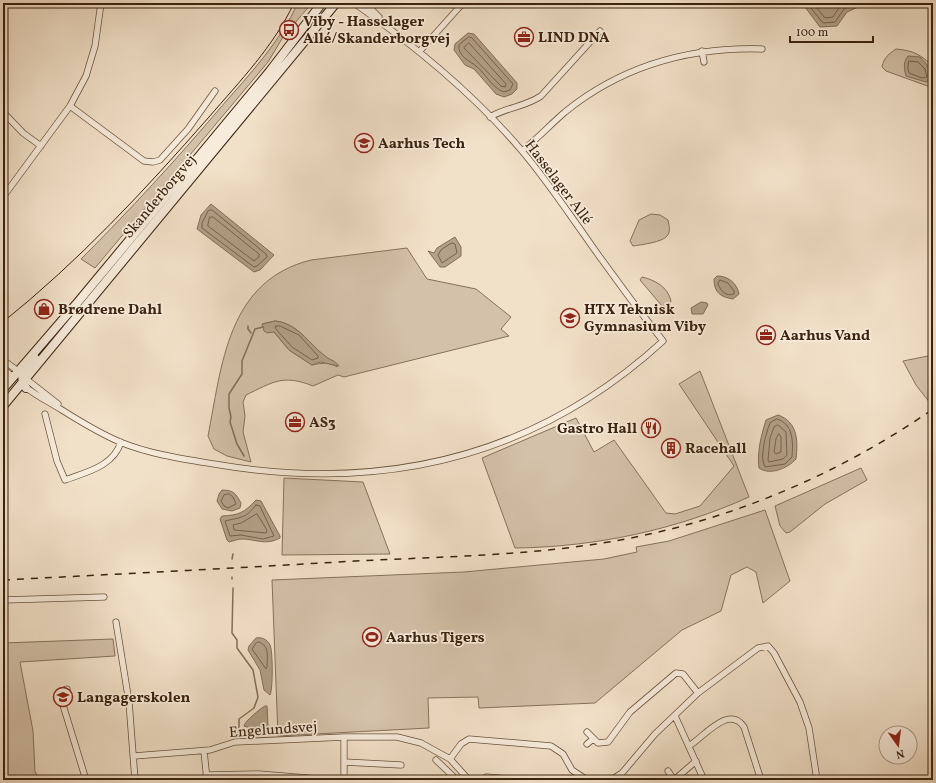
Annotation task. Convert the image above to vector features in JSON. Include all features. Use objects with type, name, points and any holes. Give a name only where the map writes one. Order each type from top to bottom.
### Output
[{"type":"main road","name":"Skanderborgvej","points":[[3,406],[19,378],[66,316],[270,71],[322,3]]},
{"type":"main road","name":"Skanderborgvej","points":[[3,389],[19,378],[336,3]]},
{"type":"main road","points":[[3,399],[19,378]]},
{"type":"street","points":[[3,197],[70,106],[86,76],[91,61],[100,18],[101,3]]},
{"type":"street","name":"Hasselager Allé","points":[[354,3],[389,27]]},
{"type":"street","name":"Hasselager Allé","points":[[122,442],[201,462],[240,469],[282,473],[348,474],[412,467],[443,461],[500,443],[560,416],[603,390],[663,341],[622,288],[522,151],[490,117],[364,3]]},
{"type":"street","points":[[419,52],[463,3]]},
{"type":"street","points":[[490,117],[501,111],[531,103],[541,96],[600,31]]},
{"type":"street","points":[[522,151],[566,112],[614,79],[656,62],[702,51],[732,48],[762,49]]},
{"type":"street","points":[[702,51],[704,62]]},
{"type":"street","points":[[70,106],[144,161],[153,162],[160,160],[188,129],[215,91]]},
{"type":"street","points":[[3,112],[23,133],[41,146]]},
{"type":"street","points":[[3,360],[19,378],[66,413]]},
{"type":"street","points":[[3,369],[19,378],[66,413],[92,429],[122,442],[116,454],[103,465],[65,480],[57,461],[45,414]]},
{"type":"street","points":[[3,600],[104,597]]},
{"type":"street","points":[[116,622],[129,702],[135,780]]},
{"type":"street","points":[[611,780],[622,773],[655,734],[698,693],[758,648],[768,646],[774,652],[800,702],[809,728],[817,780]]},
{"type":"street","points":[[587,732],[598,743],[608,742],[630,712],[673,674],[683,674],[698,693]]},
{"type":"street","points":[[67,689],[59,692],[86,780]]},
{"type":"street","points":[[675,716],[704,780]]},
{"type":"street","points":[[689,746],[723,720],[734,719],[744,727],[761,780]]},
{"type":"street","name":"Engelundsvej","points":[[134,756],[204,750],[235,742],[384,736],[421,743],[450,758],[469,780]]},
{"type":"street","points":[[344,737],[344,780]]},
{"type":"street","points":[[450,758],[461,744],[469,739],[544,745],[558,749],[572,770],[587,780]]},
{"type":"street","points":[[587,744],[593,739]]},
{"type":"street","points":[[204,750],[207,778],[259,774],[319,780]]},
{"type":"street","points":[[436,760],[457,780]]},
{"type":"street","points":[[668,771],[674,780],[696,761]]},
{"type":"street","points":[[344,762],[400,765]]},
{"type":"street","points":[[450,772],[456,765]]},
{"type":"street","points":[[482,780],[486,776],[521,780]]},
{"type":"shaded area","points":[[298,3],[312,3],[283,37],[268,62],[95,268],[81,259],[170,165],[253,70],[273,45]]},
{"type":"shaded area","points":[[896,49],[916,54],[933,66],[933,88],[886,71],[882,67],[885,58]]},
{"type":"shaded area","points":[[651,214],[660,215],[668,220],[669,233],[665,238],[656,242],[633,246],[630,241],[639,220]]},
{"type":"shaded area","points":[[407,248],[427,279],[476,289],[511,317],[501,329],[509,336],[344,377],[338,375],[313,386],[303,382],[286,380],[271,383],[246,395],[243,402],[245,416],[243,432],[251,462],[227,456],[214,449],[208,436],[218,382],[233,329],[245,306],[261,286],[283,271],[311,260]],"holes":[[[275,321],[296,329],[337,367],[325,363],[312,365],[289,350],[274,332],[262,324]]]},
{"type":"shaded area","points":[[642,277],[656,282],[664,288],[671,301],[669,305],[662,306],[640,280]]},
{"type":"shaded area","points":[[933,355],[933,401],[930,403],[916,385],[903,361]]},
{"type":"shaded area","points":[[700,371],[749,497],[693,519],[635,534],[575,544],[515,548],[482,458],[576,418],[594,452],[614,440],[666,513],[675,514],[700,506],[734,466],[679,384]]},
{"type":"shaded area","points":[[861,468],[867,480],[825,504],[790,532],[786,533],[780,526],[775,506]]},
{"type":"shaded area","points":[[284,478],[363,482],[390,554],[282,555]]},
{"type":"shaded area","points":[[765,510],[790,581],[763,603],[756,572],[747,567],[731,575],[721,611],[682,630],[595,703],[479,708],[478,697],[428,698],[429,728],[278,736],[272,580],[464,572],[604,559],[637,552],[636,547],[669,541]]},
{"type":"shaded area","points":[[113,639],[115,656],[20,662],[33,731],[35,772],[41,780],[3,780],[3,643]]},
{"type":"water","points":[[802,3],[867,3],[847,12],[837,26],[820,27]]},
{"type":"water","points":[[468,33],[474,34],[517,83],[517,89],[512,94],[504,97],[496,94],[474,69],[465,65],[454,50],[455,44]]},
{"type":"water","points":[[908,56],[920,57],[930,70],[930,80],[926,82],[906,76],[904,66]]},
{"type":"water","points":[[211,204],[274,255],[260,270],[254,272],[197,229],[201,215]]},
{"type":"water","points":[[455,237],[461,247],[461,256],[445,267],[440,267],[428,251],[434,253],[437,248]]},
{"type":"water","points":[[717,276],[725,277],[734,283],[739,294],[733,299],[719,294],[714,284],[714,279]]},
{"type":"water","points":[[701,302],[707,303],[708,305],[703,314],[692,314],[691,308]]},
{"type":"water","points":[[275,321],[290,325],[296,329],[326,357],[336,362],[339,366],[320,362],[312,365],[289,350],[274,332],[267,333],[264,331],[262,324]]},
{"type":"water","points":[[778,415],[790,422],[793,427],[797,446],[796,459],[779,470],[763,470],[759,468],[759,450],[766,420]]},
{"type":"water","points":[[222,490],[232,492],[236,495],[241,503],[240,508],[232,511],[222,509],[217,501]]},
{"type":"water","points":[[256,500],[261,501],[280,538],[270,542],[242,539],[229,542],[220,519],[222,516],[233,515],[241,512],[248,508]]},
{"type":"water","points":[[256,638],[266,640],[271,649],[272,679],[270,695],[264,690],[260,670],[248,650],[249,646]]},
{"type":"water","points":[[267,706],[268,726],[254,729],[244,726],[250,718]]},
{"type":"waterway","points":[[248,326],[251,333]]},
{"type":"waterway","points":[[244,456],[237,444],[230,422],[229,394],[242,374],[242,361],[255,329],[263,327]]},
{"type":"waterway","points":[[232,559],[233,554]]},
{"type":"waterway","points":[[233,588],[232,633],[237,640],[237,648],[253,670],[258,697],[254,708],[239,719],[239,727],[235,732]]},
{"type":"tram line","points":[[3,322],[85,250],[136,198],[256,63],[277,34],[294,3]]},
{"type":"railway","points":[[3,580],[506,554],[566,548],[641,536],[686,525],[729,512],[814,478],[855,457],[933,409]]},
{"type":"place","name":"Viby - Hasselager Allé/Skanderborgvej","points":[[289,30]]},
{"type":"place","name":"LIND DNA","points":[[524,37]]},
{"type":"place","name":"Aarhus Tech","points":[[364,143]]},
{"type":"place","name":"Brødrene Dahl","points":[[44,309]]},
{"type":"place","name":"HTX Teknisk Gymnasium Viby","points":[[570,318]]},
{"type":"place","name":"Aarhus Vand","points":[[766,335]]},
{"type":"place","name":"AS3","points":[[295,422]]},
{"type":"place","name":"Gastro Hall","points":[[651,428]]},
{"type":"place","name":"Racehall","points":[[671,448]]},
{"type":"place","name":"Aarhus Tigers","points":[[372,637]]},
{"type":"place","name":"Langagerskolen","points":[[63,697]]}]
